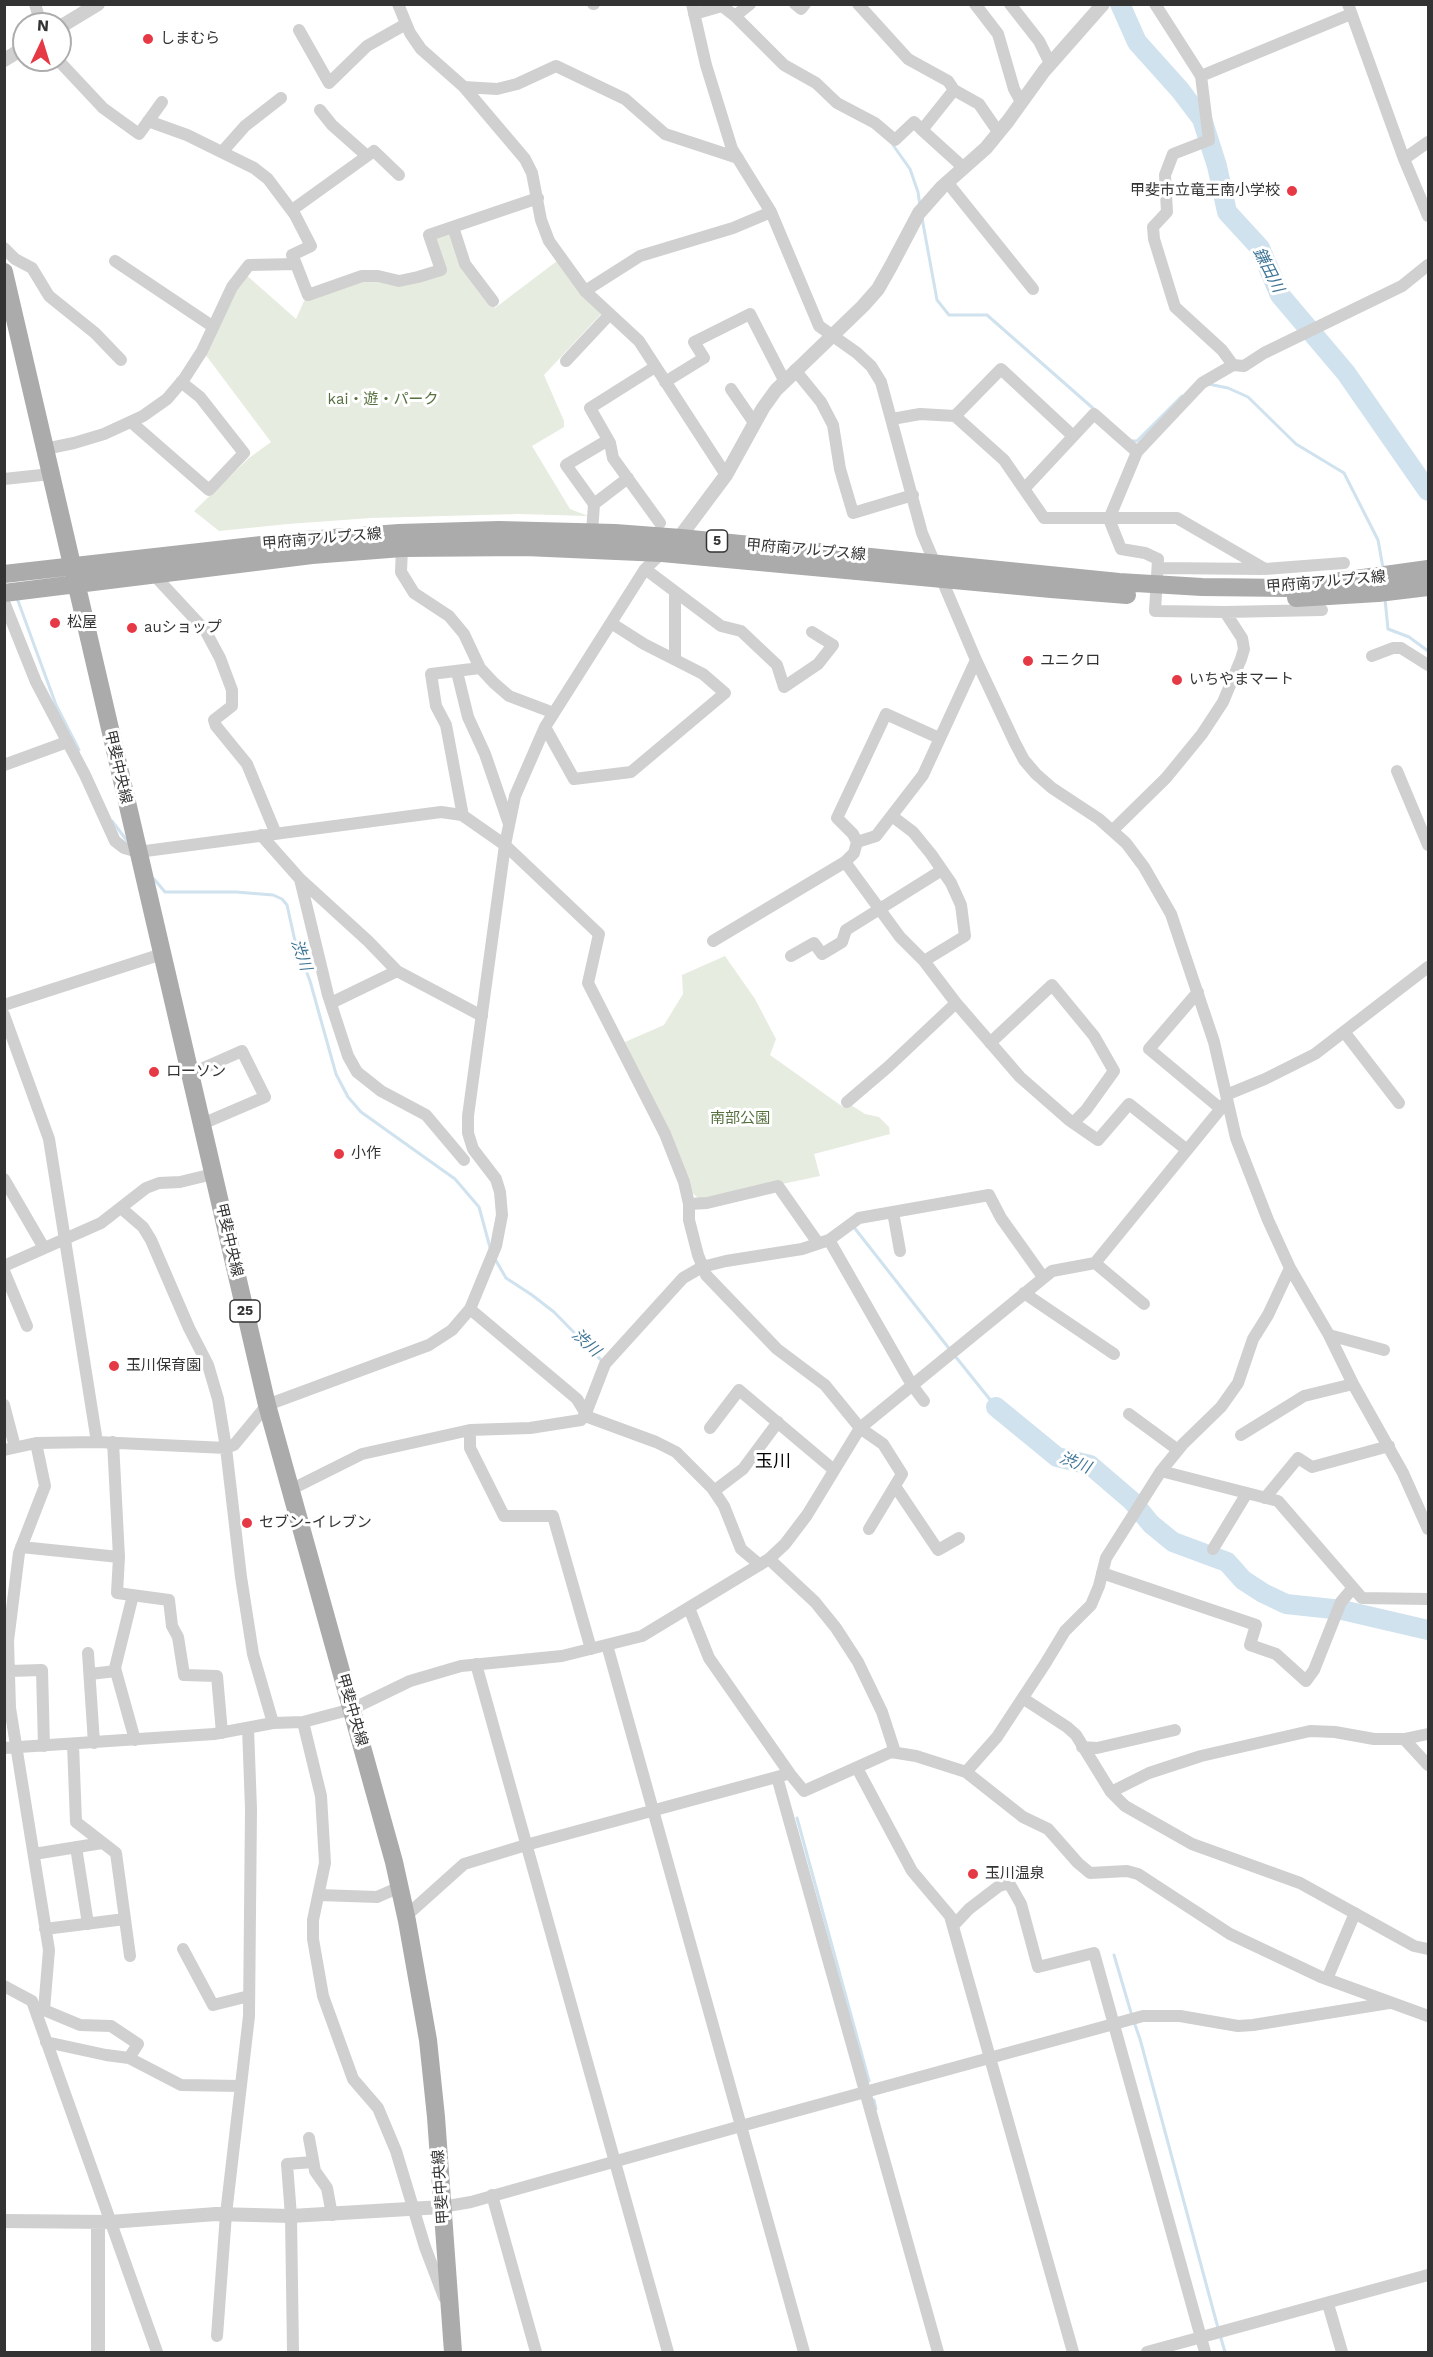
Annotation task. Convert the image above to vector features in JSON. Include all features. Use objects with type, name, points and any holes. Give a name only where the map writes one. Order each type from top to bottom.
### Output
[{"type":"main road","name":"甲斐中央線","points":[[6,284],[267,1405],[400,1887],[428,2040],[453,2352]]},
{"type":"main road","name":"甲府南アルプス線","points":[[4,593],[74,575],[306,540],[399,532],[499,530],[592,532],[681,538],[1158,583],[1256,600],[1378,593],[1428,586]]},
{"type":"main road","name":"甲府南アルプス線","points":[[4,574],[153,574],[312,555],[402,548],[525,547],[662,553],[941,579],[1291,588],[1428,569]]},
{"type":"street","points":[[72,20],[98,4]]},
{"type":"street","points":[[398,4],[406,24],[421,49],[464,87],[525,159],[532,173],[541,220],[549,241],[585,291],[639,341],[726,475]]},
{"type":"street","points":[[735,16],[750,4]]},
{"type":"street","points":[[795,4],[801,9],[805,4]]},
{"type":"street","points":[[858,4],[908,59],[948,81],[954,90],[979,104],[999,133]]},
{"type":"street","points":[[975,4],[998,34],[1014,89],[1021,102]]},
{"type":"street","points":[[1010,4],[1039,41],[1050,63]]},
{"type":"street","points":[[4,1405],[10,1448],[36,1443],[113,1442],[226,1448],[234,1445],[267,1405],[429,1345],[452,1330],[470,1309],[496,1246],[502,1215],[500,1192],[496,1179],[473,1149],[468,1133],[468,1116],[505,845],[515,796],[545,726],[645,569],[681,538],[726,475],[763,408],[784,381],[878,289],[919,213],[947,182],[981,154],[1050,63],[1103,4]]},
{"type":"street","points":[[1155,4],[1201,76],[1209,140],[1173,154],[1165,175],[1167,212],[1153,227],[1154,239],[1175,307],[1222,350],[1233,365]]},
{"type":"street","points":[[964,168],[914,122],[895,140],[875,123],[837,103],[816,83],[784,65],[722,6],[693,9],[721,119],[732,149],[771,212],[819,326],[857,353],[871,366],[882,382],[922,533],[976,660],[1024,760],[1052,788],[1100,819],[1126,843],[1144,867],[1171,914],[1214,1042],[1224,1102],[1236,1138],[1290,1268],[1389,1446],[1428,1529]]},
{"type":"street","points":[[1201,76],[1350,9],[1404,159],[1428,216]]},
{"type":"street","points":[[299,30],[329,83],[367,46],[406,24]]},
{"type":"street","points":[[464,87],[497,89],[517,84],[556,66],[625,99],[665,134],[738,158]]},
{"type":"street","points":[[69,72],[103,108],[139,134],[162,102]]},
{"type":"street","points":[[922,130],[954,90]]},
{"type":"street","points":[[222,152],[245,126],[281,98]]},
{"type":"street","points":[[320,110],[332,125],[367,156]]},
{"type":"street","points":[[148,121],[187,135],[254,168],[268,179],[292,210],[311,246],[292,255],[308,295],[362,276],[378,276],[399,281],[441,270],[429,235],[538,198]]},
{"type":"street","points":[[1404,159],[1428,142]]},
{"type":"street","points":[[292,210],[374,151],[399,175]]},
{"type":"street","points":[[947,182],[1034,289]]},
{"type":"street","points":[[585,291],[640,256],[733,228],[771,212]]},
{"type":"street","points":[[453,227],[465,264],[494,301]]},
{"type":"street","points":[[4,248],[15,259],[32,268],[49,296],[95,333],[121,360]]},
{"type":"street","points":[[115,261],[212,326]]},
{"type":"street","points":[[45,449],[104,434],[143,416],[167,399],[202,351],[232,287],[249,265],[296,264]]},
{"type":"street","points":[[1322,610],[1155,612],[1158,559],[1153,555],[1121,549],[1108,519],[1137,452],[1202,383],[1233,365],[1244,366],[1264,352],[1402,286],[1428,265]]},
{"type":"street","points":[[566,361],[610,314]]},
{"type":"street","points":[[665,382],[704,358],[694,342],[750,314],[784,381]]},
{"type":"street","points":[[655,367],[590,408],[608,440],[613,458],[660,523]]},
{"type":"street","points":[[955,416],[1001,369],[1073,436]]},
{"type":"street","points":[[795,370],[821,402],[833,425],[840,469],[852,513],[913,495]]},
{"type":"street","points":[[131,422],[210,490],[244,453],[200,397],[181,382]]},
{"type":"street","points":[[731,388],[755,424]]},
{"type":"street","points":[[892,419],[920,414],[955,416],[1004,460],[1044,518],[1177,518],[1265,569]]},
{"type":"street","points":[[1024,489],[1094,414],[1137,452]]},
{"type":"street","points":[[592,532],[594,504],[566,465],[608,440]]},
{"type":"street","points":[[4,479],[51,474]]},
{"type":"street","points":[[594,504],[628,478]]},
{"type":"street","points":[[402,548],[401,572],[414,593],[449,616],[464,634],[480,668],[509,696],[554,713]]},
{"type":"street","points":[[1158,583],[1265,569],[1344,563]]},
{"type":"street","points":[[645,569],[721,626],[741,631],[777,665],[784,687],[818,664],[833,645],[812,632]]},
{"type":"street","points":[[153,574],[205,630],[220,658],[232,690],[232,706],[214,720],[216,726],[247,764],[276,834]]},
{"type":"street","points":[[675,591],[675,659]]},
{"type":"street","points":[[4,602],[36,682],[68,742],[115,841],[124,848],[138,852],[441,812],[463,816],[505,845],[599,934],[588,983],[665,1134],[684,1182],[689,1204],[689,1220],[702,1267],[715,1286],[777,1349],[825,1385],[860,1428],[883,1444],[902,1474],[869,1529]]},
{"type":"street","points":[[1113,830],[1166,778],[1202,734],[1223,702],[1244,649],[1242,638],[1225,612]]},
{"type":"street","points":[[545,726],[574,779],[631,772],[725,693],[703,674],[644,644],[611,623]]},
{"type":"street","points":[[1372,656],[1393,648],[1401,648],[1428,665]]},
{"type":"street","points":[[857,842],[876,836],[923,775],[976,660]]},
{"type":"street","points":[[463,816],[446,725],[436,706],[431,674],[480,668]]},
{"type":"street","points":[[457,672],[468,717],[485,754],[509,825]]},
{"type":"street","points":[[712,941],[854,854],[857,842],[853,834],[837,818],[886,714],[939,738]]},
{"type":"street","points":[[6,762],[68,742]]},
{"type":"street","points":[[1397,771],[1428,845]]},
{"type":"street","points":[[892,816],[913,832],[942,870],[961,905],[965,936],[924,961]]},
{"type":"street","points":[[261,836],[300,879],[398,971],[482,1016]]},
{"type":"street","points":[[844,862],[900,937],[924,961],[956,1003],[1020,1077],[1073,1123],[1098,1140],[1129,1104],[1187,1150]]},
{"type":"street","points":[[791,956],[814,943],[822,954],[842,942],[846,930],[942,870]]},
{"type":"street","points":[[300,879],[331,1003],[348,1056],[357,1072],[381,1091],[426,1115],[464,1160]]},
{"type":"street","points":[[4,1005],[162,954]]},
{"type":"street","points":[[11,1748],[135,1740],[222,1732],[273,1723],[303,1722],[352,1709],[410,1681],[461,1666],[562,1656],[642,1636],[765,1562],[785,1544],[807,1515],[860,1428],[1043,1277],[1052,1270],[1095,1263],[1224,1102],[1295,1065],[1345,1033],[1428,967]]},
{"type":"street","points":[[331,1003],[398,971]]},
{"type":"street","points":[[990,1042],[1052,985],[1094,1036],[1114,1071],[1086,1110],[1073,1123]]},
{"type":"street","points":[[1198,992],[1149,1049],[1224,1102]]},
{"type":"street","points":[[847,1102],[956,1003]]},
{"type":"street","points":[[4,1015],[49,1139],[97,1442]]},
{"type":"street","points":[[1345,1033],[1399,1103]]},
{"type":"street","points":[[190,1074],[242,1051],[265,1097],[202,1124]]},
{"type":"street","points":[[4,1266],[101,1223],[146,1188],[159,1183],[180,1182],[213,1174]]},
{"type":"street","points":[[4,1179],[44,1248]]},
{"type":"street","points":[[689,1204],[707,1203],[778,1186],[824,1241],[924,1401]]},
{"type":"street","points":[[290,1490],[362,1454],[470,1430],[530,1428],[581,1420],[586,1413],[605,1364],[683,1278],[702,1267],[726,1261],[802,1249],[824,1241],[859,1218],[989,1195],[1001,1218],[1043,1277]]},
{"type":"street","points":[[121,1208],[143,1227],[151,1240],[189,1328],[208,1365],[218,1399],[226,1448],[241,1577],[253,1654],[273,1723]]},
{"type":"street","points":[[893,1212],[900,1251]]},
{"type":"street","points":[[1095,1263],[1144,1304]]},
{"type":"street","points":[[966,1772],[997,1737],[1024,1699],[1065,1631],[1091,1605],[1106,1558],[1161,1471],[1178,1450],[1221,1407],[1238,1383],[1253,1339],[1268,1315],[1290,1268]]},
{"type":"street","points":[[4,1271],[27,1326]]},
{"type":"street","points":[[1024,1293],[1114,1354]]},
{"type":"street","points":[[470,1309],[577,1399],[586,1413],[596,1421],[656,1442],[676,1452],[714,1491],[724,1506],[741,1549],[765,1562],[815,1602],[836,1628],[858,1662],[882,1712],[895,1752]]},
{"type":"street","points":[[1329,1335],[1384,1350]]},
{"type":"street","points":[[1241,1435],[1304,1396],[1353,1384]]},
{"type":"street","points":[[710,1428],[740,1390],[834,1470]]},
{"type":"street","points":[[1130,1413],[1178,1450]]},
{"type":"street","points":[[714,1491],[743,1469],[778,1422]]},
{"type":"street","points":[[470,1430],[470,1448],[504,1516],[553,1516],[591,1649]]},
{"type":"street","points":[[113,1442],[119,1557],[117,1593],[169,1600],[172,1626],[178,1637],[184,1676],[217,1676],[222,1732]]},
{"type":"street","points":[[36,1443],[45,1486],[21,1547],[9,1641],[9,1671],[11,1748],[34,1854],[49,1950],[40,2011],[46,2042],[104,2222],[157,2352]]},
{"type":"street","points":[[1265,1498],[1298,1458],[1312,1467],[1389,1446]]},
{"type":"street","points":[[1161,1471],[1278,1501],[1362,1598],[1428,1599]]},
{"type":"street","points":[[895,1486],[938,1550],[959,1538]]},
{"type":"street","points":[[1212,1549],[1247,1493]]},
{"type":"street","points":[[21,1547],[119,1557]]},
{"type":"street","points":[[1102,1573],[1256,1625],[1250,1645],[1276,1654],[1306,1682],[1314,1670],[1341,1602],[1352,1589]]},
{"type":"street","points":[[133,1595],[116,1671],[135,1740]]},
{"type":"street","points":[[689,1608],[709,1658],[784,1776],[866,2092],[938,2352]]},
{"type":"street","points":[[607,1645],[804,2352]]},
{"type":"street","points":[[88,1653],[94,1743]]},
{"type":"street","points":[[476,1664],[668,2352]]},
{"type":"street","points":[[9,1671],[42,1670],[44,1746]]},
{"type":"street","points":[[90,1674],[116,1671]]},
{"type":"street","points":[[1024,1699],[1076,1735],[1111,1792],[1125,1806],[1192,1844],[1300,1883],[1414,1946],[1428,1949]]},
{"type":"street","points":[[303,1722],[321,1796],[325,1863],[313,1920],[313,1939],[323,1996],[353,2079],[378,2108],[396,2151],[425,2247],[451,2316]]},
{"type":"street","points":[[217,2336],[226,2214],[249,2016],[251,1809],[248,1728]]},
{"type":"street","points":[[1083,1747],[1097,1748],[1175,1730]]},
{"type":"street","points":[[1111,1792],[1149,1773],[1201,1756],[1310,1731],[1335,1732],[1374,1739],[1404,1739],[1428,1734]]},
{"type":"street","points":[[1404,1739],[1428,1766]]},
{"type":"street","points":[[73,1744],[76,1822],[116,1853],[130,1956]]},
{"type":"street","points":[[784,1776],[804,1791],[891,1752],[916,1755],[966,1772],[1023,1817],[1048,1829],[1090,1873],[1126,1871],[1138,1874],[1230,1934],[1327,1979],[1428,2016]]},
{"type":"street","points":[[857,1768],[912,1872],[950,1916],[1073,2352]]},
{"type":"street","points":[[406,1916],[464,1864],[653,1810],[784,1776]]},
{"type":"street","points":[[34,1854],[102,1843]]},
{"type":"street","points":[[76,1847],[88,1924]]},
{"type":"street","points":[[953,1926],[969,1909],[999,1886],[1009,1883],[1021,1904],[1038,1967],[1094,1953],[1205,2352]]},
{"type":"street","points":[[319,1895],[377,1897],[400,1887]]},
{"type":"street","points":[[1327,1979],[1355,1913]]},
{"type":"street","points":[[45,1929],[125,1919]]},
{"type":"street","points":[[183,1949],[213,2006],[249,1996]]},
{"type":"street","points":[[4,1986],[32,2001],[40,2011],[80,2025],[111,2026],[138,2044],[129,2058]]},
{"type":"street","points":[[4,2220],[104,2222],[226,2214],[332,2215],[442,2207],[471,2202],[1143,2016],[1164,2015],[1238,2026],[1389,2003]]},
{"type":"street","points":[[46,2042],[129,2058],[181,2085],[241,2086]]},
{"type":"street","points":[[309,2138],[315,2171],[327,2188],[332,2215]]},
{"type":"street","points":[[293,2352],[291,2216],[287,2164],[313,2162]]},
{"type":"street","points":[[492,2195],[536,2352]]},
{"type":"street","points":[[98,2352],[104,2222]]},
{"type":"street","points":[[1146,2352],[1428,2276]]},
{"type":"street","points":[[1328,2304],[1341,2352]]},
{"type":"green space","name":"kai・遊・パーク","points":[[451,230],[463,265],[495,308],[557,261],[602,313],[544,375],[564,421],[564,427],[532,446],[570,509],[588,516],[519,514],[371,518],[219,531],[194,511],[249,458],[271,442],[205,354],[244,273],[296,319],[305,299],[348,283],[445,271],[433,236]]},
{"type":"green space","name":"南部公園","points":[[725,956],[755,999],[776,1039],[770,1055],[843,1107],[851,1105],[865,1114],[879,1117],[889,1127],[890,1134],[814,1154],[820,1176],[707,1200],[698,1198],[691,1192],[625,1042],[664,1025],[683,994],[682,975]]},
{"type":"waterway","name":"鎌田川","points":[[1120,4],[1137,42],[1180,90],[1202,119],[1217,166],[1227,212],[1260,248],[1280,295],[1346,373],[1428,491]]},
{"type":"waterway","points":[[893,145],[910,169],[920,206]]},
{"type":"waterway","points":[[922,218],[937,300],[949,315],[987,315],[1095,410]]},
{"type":"waterway","points":[[1208,384],[1228,388],[1248,397],[1296,444],[1344,473],[1378,540],[1383,568]]},
{"type":"waterway","points":[[1132,441],[1137,441],[1182,396]]},
{"type":"waterway","name":"渋川","points":[[17,598],[56,705],[79,750]]},
{"type":"waterway","points":[[1385,599],[1388,629],[1409,637],[1428,651]]},
{"type":"waterway","name":"渋川","points":[[112,821],[128,842]]},
{"type":"waterway","name":"渋川","points":[[154,879],[165,892],[236,892],[273,895],[282,899],[287,905],[295,941],[310,981],[336,1074],[348,1097],[361,1112],[455,1179],[479,1207],[491,1251]]},
{"type":"waterway","name":"渋川","points":[[853,1226],[951,1351]]},
{"type":"waterway","name":"渋川","points":[[495,1259],[506,1278],[554,1312],[601,1360]]},
{"type":"waterway","name":"渋川","points":[[955,1356],[996,1407]]},
{"type":"waterway","name":"渋川","points":[[996,1407],[1057,1457],[1090,1465],[1132,1501],[1151,1524],[1173,1542],[1227,1562],[1243,1580],[1263,1593],[1286,1604],[1342,1610],[1428,1630]]},
{"type":"waterway","points":[[797,1818],[869,2081]]},
{"type":"waterway","points":[[1114,1955],[1132,2016]]},
{"type":"waterway","points":[[1134,2022],[1218,2328]]},
{"type":"waterway","points":[[874,2100],[876,2109]]},
{"type":"waterway","points":[[1220,2335],[1225,2352]]},
{"type":"place","name":"しまむら","points":[[148,39]]},
{"type":"place","name":"甲斐市立竜王南小学校","points":[[1292,191]]},
{"type":"place","name":"松屋","points":[[55,623]]},
{"type":"place","name":"auショップ","points":[[132,628]]},
{"type":"place","name":"ユニクロ","points":[[1028,661]]},
{"type":"place","name":"いちやまマート","points":[[1177,680]]},
{"type":"place","name":"ローソン","points":[[154,1072]]},
{"type":"place","name":"小作","points":[[339,1154]]},
{"type":"place","name":"玉川保育園","points":[[114,1366]]},
{"type":"place","name":"セブン-イレブン","points":[[247,1523]]},
{"type":"place","name":"玉川温泉","points":[[973,1874]]},
{"type":"district","name":"玉川","points":[[773,1462]]}]
